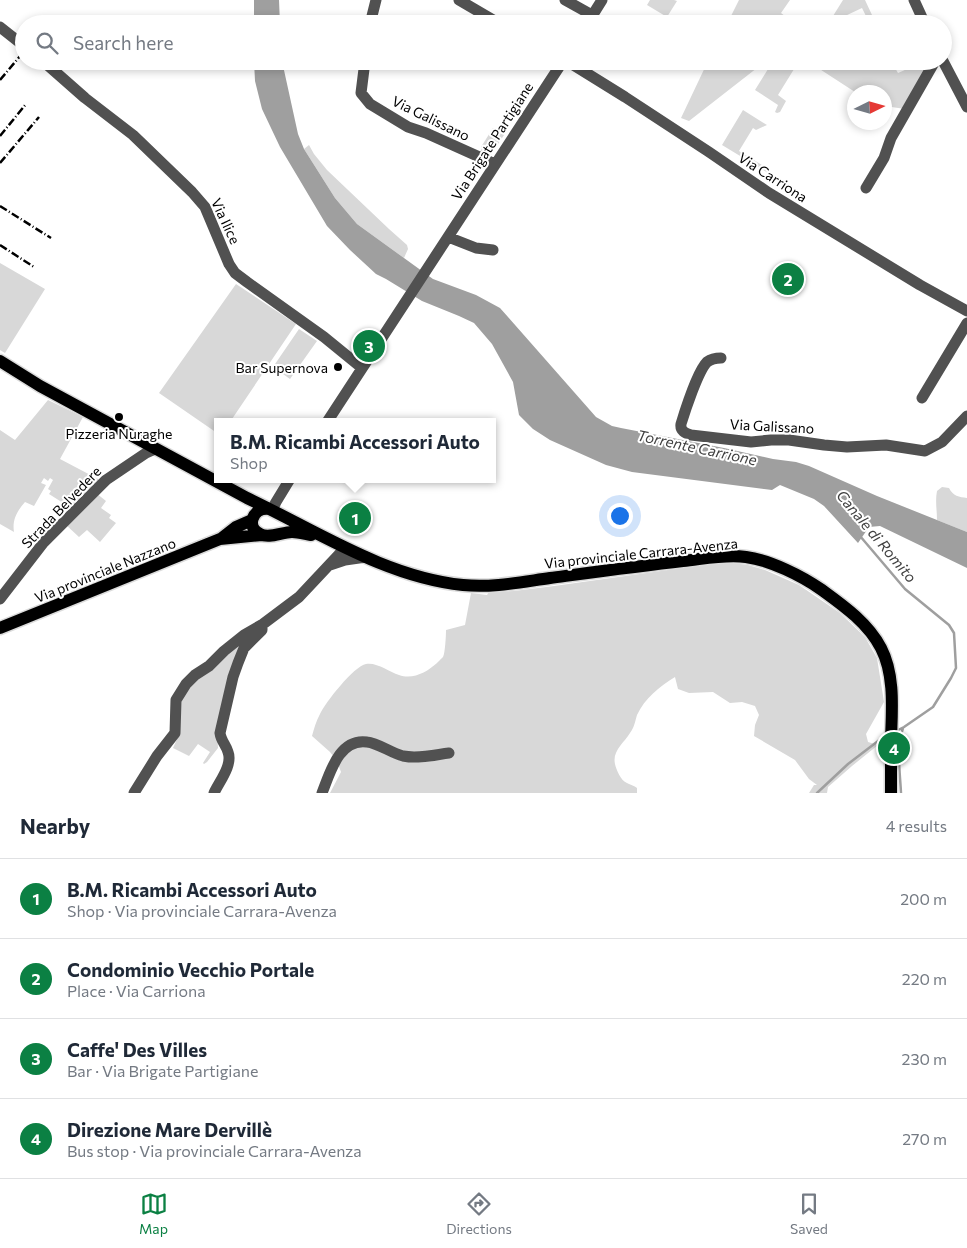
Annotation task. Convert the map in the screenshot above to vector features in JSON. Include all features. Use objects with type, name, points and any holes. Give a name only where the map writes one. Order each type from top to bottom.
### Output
[{"type":"main road","name":"Via provinciale Carrara-Avenza","points":[[0,361],[40,386],[214,480]]},
{"type":"main road","name":"Via provinciale Carrara-Avenza","points":[[219,483],[324,538],[366,557],[420,578],[464,585],[493,586],[722,557],[745,557],[771,563],[809,581],[845,606],[873,635],[881,649],[887,663],[892,692],[891,793]]},
{"type":"main road","points":[[234,491],[250,514],[255,531],[264,536],[274,533],[278,527],[279,519],[272,510],[265,508],[258,511],[252,520]]},
{"type":"main road","name":"Via provinciale Nazzano","points":[[0,628],[220,539],[236,527],[252,520]]},
{"type":"main road","name":"Via provinciale Carrara-Avenza","points":[[264,536],[292,532],[324,538]]},
{"type":"main road","name":"Via provinciale Nazzano","points":[[220,539],[264,536]]},
{"type":"street","points":[[372,15],[376,0]]},
{"type":"street","points":[[459,0],[485,15]]},
{"type":"street","points":[[565,0],[585,15]]},
{"type":"street","points":[[593,15],[602,0]]},
{"type":"street","points":[[914,0],[921,15]]},
{"type":"street","points":[[0,27],[15,39]]},
{"type":"street","name":"Via Ilice","points":[[53,70],[85,98],[134,135],[197,196],[205,207],[229,264],[235,273],[324,337],[362,368]]},
{"type":"street","name":"Via Galissano","points":[[364,70],[361,93],[370,104],[408,127],[426,133],[495,164]]},
{"type":"street","name":"Via Brigate Partigiane","points":[[330,418],[557,70]]},
{"type":"street","name":"Via Carriona","points":[[582,70],[710,152],[769,193],[920,285],[967,311]]},
{"type":"street","points":[[866,188],[884,158],[891,138],[930,70]]},
{"type":"street","points":[[948,70],[967,108]]},
{"type":"street","points":[[954,82],[967,89]]},
{"type":"street","points":[[448,238],[476,248],[493,250]]},
{"type":"street","points":[[922,398],[967,322]]},
{"type":"street","name":"Via Galissano","points":[[721,358],[715,358],[706,363],[699,377],[680,427],[685,433],[751,442],[789,440],[847,447],[886,445],[925,451],[942,442],[967,416]]},
{"type":"street","name":"Strada Belvedere","points":[[0,599],[5,584],[106,480],[146,453],[156,449]]},
{"type":"street","points":[[272,510],[288,483]]},
{"type":"street","points":[[134,793],[157,756],[175,733],[176,700],[186,684],[244,634],[263,624],[299,597],[345,548]]},
{"type":"street","points":[[328,566],[345,560],[366,557]]},
{"type":"street","points":[[214,793],[228,765],[228,751],[221,740],[220,733],[233,677],[244,648],[262,630],[263,624]]},
{"type":"street","points":[[322,793],[340,754],[347,747],[357,742],[367,742],[403,756],[419,757],[449,753]]},
{"type":"shaded area","points":[[650,0],[677,1],[668,15],[664,15],[647,5]]},
{"type":"shaded area","points":[[739,0],[790,0],[781,13],[784,15],[732,15]]},
{"type":"shaded area","points":[[843,0],[865,0],[872,15],[866,15],[862,8],[847,15],[834,15]]},
{"type":"shaded area","points":[[704,70],[754,70],[689,121],[681,118]]},
{"type":"shaded area","points":[[767,70],[793,70],[778,95],[786,101],[780,112],[775,112],[778,105],[755,90]]},
{"type":"shaded area","points":[[821,70],[896,70],[898,73],[905,70],[928,70],[905,109],[892,107],[892,85],[847,85],[847,87]]},
{"type":"shaded area","points":[[743,110],[767,125],[756,130],[753,128],[739,151],[770,170],[768,173],[722,145]]},
{"type":"shaded area","points":[[493,128],[504,135],[489,158],[480,152],[481,147]]},
{"type":"shaded area","points":[[309,145],[327,170],[407,245],[408,249],[404,258],[357,224],[335,198],[304,149]]},
{"type":"shaded area","points":[[0,263],[45,289],[5,353],[0,350]]},
{"type":"shaded area","points":[[236,284],[296,324],[233,418],[214,418],[214,431],[159,393]]},
{"type":"shaded area","points":[[299,329],[317,341],[290,379],[273,367]]},
{"type":"shaded area","points":[[48,400],[83,417],[60,459],[98,479],[99,482],[79,498],[71,508],[49,494],[51,491],[48,489],[53,480],[50,478],[48,481],[44,478],[41,483],[46,485],[34,506],[25,502],[17,512],[14,520],[14,532],[0,524],[0,430],[15,440]]},
{"type":"shaded area","points":[[942,487],[949,488],[956,496],[967,498],[967,532],[937,520],[936,495],[937,491]]},
{"type":"shaded area","points":[[96,493],[106,501],[101,508],[111,515],[109,518],[116,523],[100,542],[87,530],[79,537],[65,524]]},
{"type":"shaded area","points":[[725,562],[748,565],[765,570],[799,585],[840,613],[865,637],[877,658],[884,702],[866,734],[868,742],[878,745],[828,787],[827,793],[809,793],[814,785],[817,785],[809,779],[795,760],[754,736],[755,725],[759,715],[755,706],[742,702],[730,703],[713,692],[689,693],[678,689],[675,677],[658,689],[644,703],[628,737],[615,755],[616,769],[619,775],[625,782],[637,788],[637,793],[330,793],[341,772],[337,761],[330,752],[312,736],[323,709],[347,678],[366,664],[374,664],[404,676],[415,676],[433,666],[443,657],[446,630],[465,625],[471,593],[487,595],[489,592],[554,586]]},
{"type":"shaded area","points":[[240,641],[217,729],[218,748],[204,764],[210,752],[198,744],[189,756],[173,748],[178,737],[180,699],[191,683]]},
{"type":"water","points":[[254,0],[279,0],[280,15],[254,15]]},
{"type":"water","name":"Torrente Carrione","points":[[254,70],[284,70],[298,134],[304,149],[335,198],[357,224],[433,279],[476,295],[500,308],[596,417],[612,426],[809,466],[967,532],[967,568],[880,526],[869,527],[858,543],[824,506],[814,499],[780,485],[772,490],[632,472],[606,465],[550,440],[533,429],[519,415],[513,382],[492,344],[474,323],[422,301],[376,274],[327,226],[280,147],[262,109],[255,81]]},
{"type":"waterway","name":"Canale di Romito","points":[[860,536],[905,589],[949,625],[954,633],[956,668],[951,678],[933,707],[896,731]]},
{"type":"waterway","points":[[901,793],[899,752],[903,728]]},
{"type":"waterway","name":"Canale di Romito","points":[[817,793],[848,764],[887,735]]},
{"type":"railway","points":[[0,80],[15,62]]},
{"type":"railway","points":[[0,136],[26,104]]},
{"type":"railway","points":[[0,163],[39,117]]},
{"type":"railway","points":[[0,206],[51,238]]},
{"type":"railway","points":[[0,245],[34,267]]},
{"type":"place","name":"Condominio Vecchio Portale","points":[[788,279]]},
{"type":"place","name":"Caffe' Des Villes","points":[[369,346]]},
{"type":"place","name":"Bar Supernova","points":[[338,367]]},
{"type":"place","name":"Pizzeria Nuraghe","points":[[119,417]]},
{"type":"place","name":"B.M. Ricambi Accessori Auto","points":[[355,518]]},
{"type":"place","name":"Direzione Mare Dervillè","points":[[894,748]]}]
